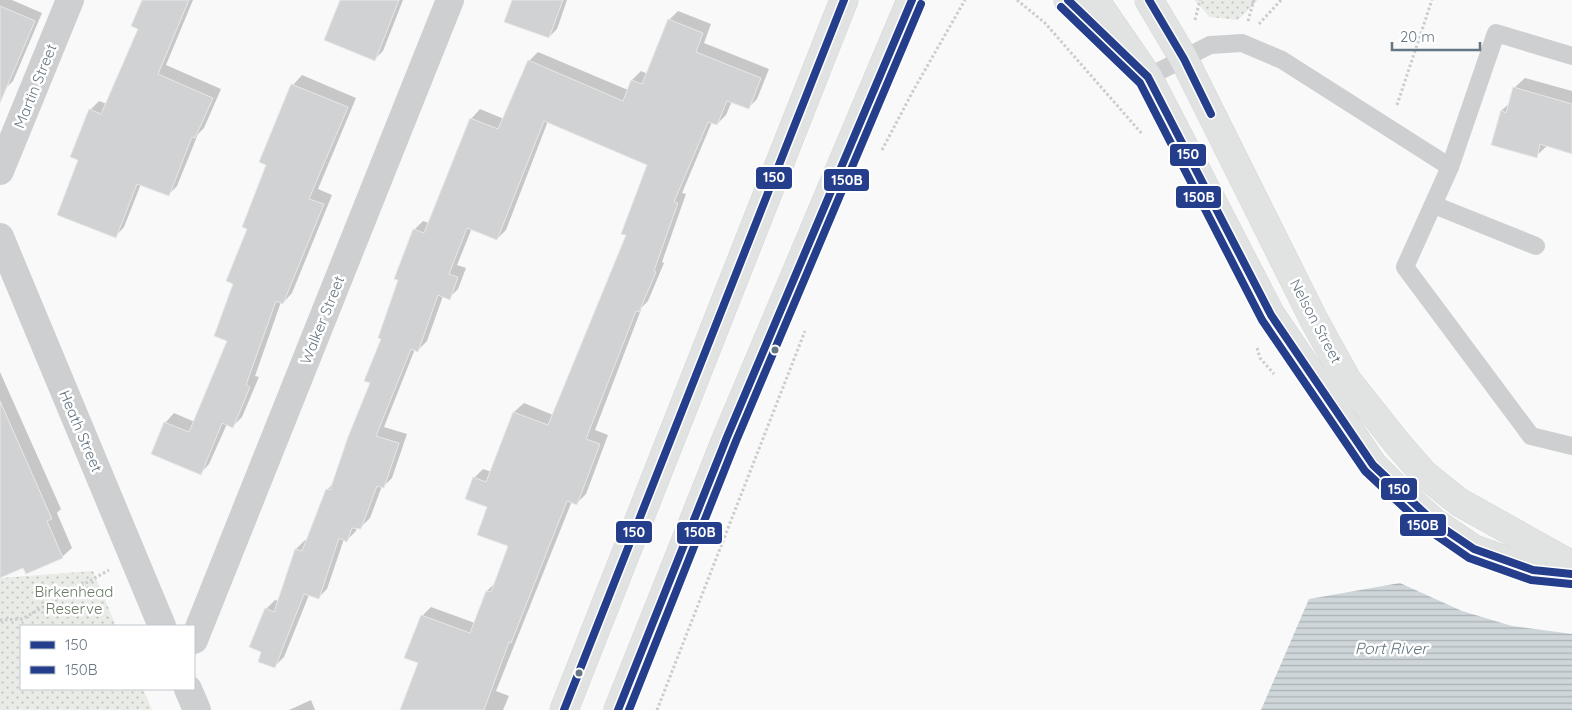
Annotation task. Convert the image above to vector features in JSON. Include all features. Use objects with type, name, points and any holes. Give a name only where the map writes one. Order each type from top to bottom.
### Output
[{"type":"main road","points":[[564,710],[844,0]]},
{"type":"main road","points":[[1068,0],[1148,77]]},
{"type":"main road","name":"Nelson Street","points":[[1095,0],[1148,77],[1271,315],[1373,465],[1434,522],[1474,549],[1533,570],[1572,574]]},
{"type":"main road","name":"Nelson Street","points":[[1149,0],[1184,60],[1314,320],[1347,380],[1396,443],[1424,474],[1459,502],[1572,565]]},
{"type":"main road","points":[[618,710],[727,437],[911,1]]},
{"type":"street","name":"Martin Street","points":[[0,171],[70,0]]},
{"type":"street","name":"Walker Street","points":[[195,638],[450,0]]},
{"type":"street","name":"Heath Street","points":[[0,236],[162,625]]},
{"type":"street","points":[[188,690],[197,710]]},
{"type":"lane","points":[[1572,56],[1496,33],[1450,167],[1405,268],[1531,436],[1572,446]]},
{"type":"lane","points":[[1148,77],[1210,46],[1242,43],[1282,60],[1450,167]]},
{"type":"lane","points":[[1434,205],[1536,246]]},
{"type":"path","points":[[879,155],[965,0]]},
{"type":"path","points":[[1016,0],[1045,23],[1148,141]]},
{"type":"path","points":[[1242,43],[1282,0]]},
{"type":"path","points":[[1389,129],[1432,0]]},
{"type":"path","points":[[657,710],[808,325]]},
{"type":"path","points":[[1255,340],[1260,358]]},
{"type":"path","points":[[0,620],[22,620],[133,556]]},
{"type":"green space","points":[[1194,0],[1258,0],[1238,20],[1210,17]]},
{"type":"green space","name":"Birkenhead Reserve","points":[[93,571],[116,625],[20,625],[20,690],[143,690],[152,710],[0,710],[0,578]]},
{"type":"water","name":"Port River","points":[[1400,583],[1462,611],[1512,626],[1572,634],[1572,710],[1261,710],[1309,599]]},
{"type":"building","points":[[142,0],[189,0],[158,74],[213,98],[195,138],[192,137],[169,196],[137,184],[116,238],[57,215],[78,160],[70,157],[89,109],[101,114],[138,29],[131,26]]},
{"type":"building","points":[[340,0],[399,0],[375,61],[324,40]]},
{"type":"building","points":[[512,0],[563,0],[549,38],[504,22]]},
{"type":"building","points":[[0,6],[35,21],[0,103]]},
{"type":"building","points":[[668,19],[703,33],[696,52],[761,78],[749,109],[727,101],[717,125],[708,122],[674,202],[678,203],[654,271],[656,272],[639,312],[636,311],[586,439],[600,444],[577,505],[567,501],[511,643],[509,642],[484,710],[400,710],[418,663],[404,658],[421,615],[470,633],[486,591],[491,592],[508,546],[477,535],[487,507],[465,499],[473,477],[486,482],[513,412],[548,425],[626,235],[621,234],[647,165],[544,121],[497,240],[467,228],[449,274],[458,277],[450,300],[438,295],[418,352],[411,349],[376,436],[399,443],[384,488],[377,486],[361,529],[352,528],[347,542],[339,538],[319,599],[304,594],[275,668],[258,662],[261,652],[249,647],[265,608],[274,612],[295,549],[302,551],[326,489],[330,490],[348,437],[370,383],[364,381],[381,339],[378,338],[398,280],[394,279],[413,229],[424,233],[470,118],[498,129],[528,60],[623,101],[631,80],[642,84]]},
{"type":"building","points":[[291,84],[348,107],[309,199],[324,204],[283,304],[276,301],[246,385],[250,387],[233,428],[222,423],[201,475],[151,454],[164,422],[189,432],[227,341],[214,336],[233,284],[226,281],[247,229],[242,227],[266,165],[259,162]]},
{"type":"building","points":[[1513,87],[1572,104],[1572,154],[1540,144],[1537,158],[1491,145],[1501,110],[1506,113]]},
{"type":"building","points":[[0,401],[52,519],[47,521],[63,558],[26,574],[23,568],[0,578]]},
{"type":"transit line","name":"150","points":[[564,710],[844,0]]},
{"type":"transit line","name":"150","points":[[618,710],[727,437],[912,0]]},
{"type":"transit line","name":"150","points":[[1068,0],[1148,77],[1271,315],[1373,465],[1434,522],[1474,549],[1533,570],[1572,574]]},
{"type":"transit line","name":"150","points":[[1149,0],[1184,59],[1211,114]]},
{"type":"transit line","name":"150B","points":[[629,710],[736,441],[921,4]]},
{"type":"transit line","name":"150B","points":[[1061,7],[1140,83],[1262,320],[1365,471],[1427,529],[1469,558],[1531,580],[1571,584]]}]
